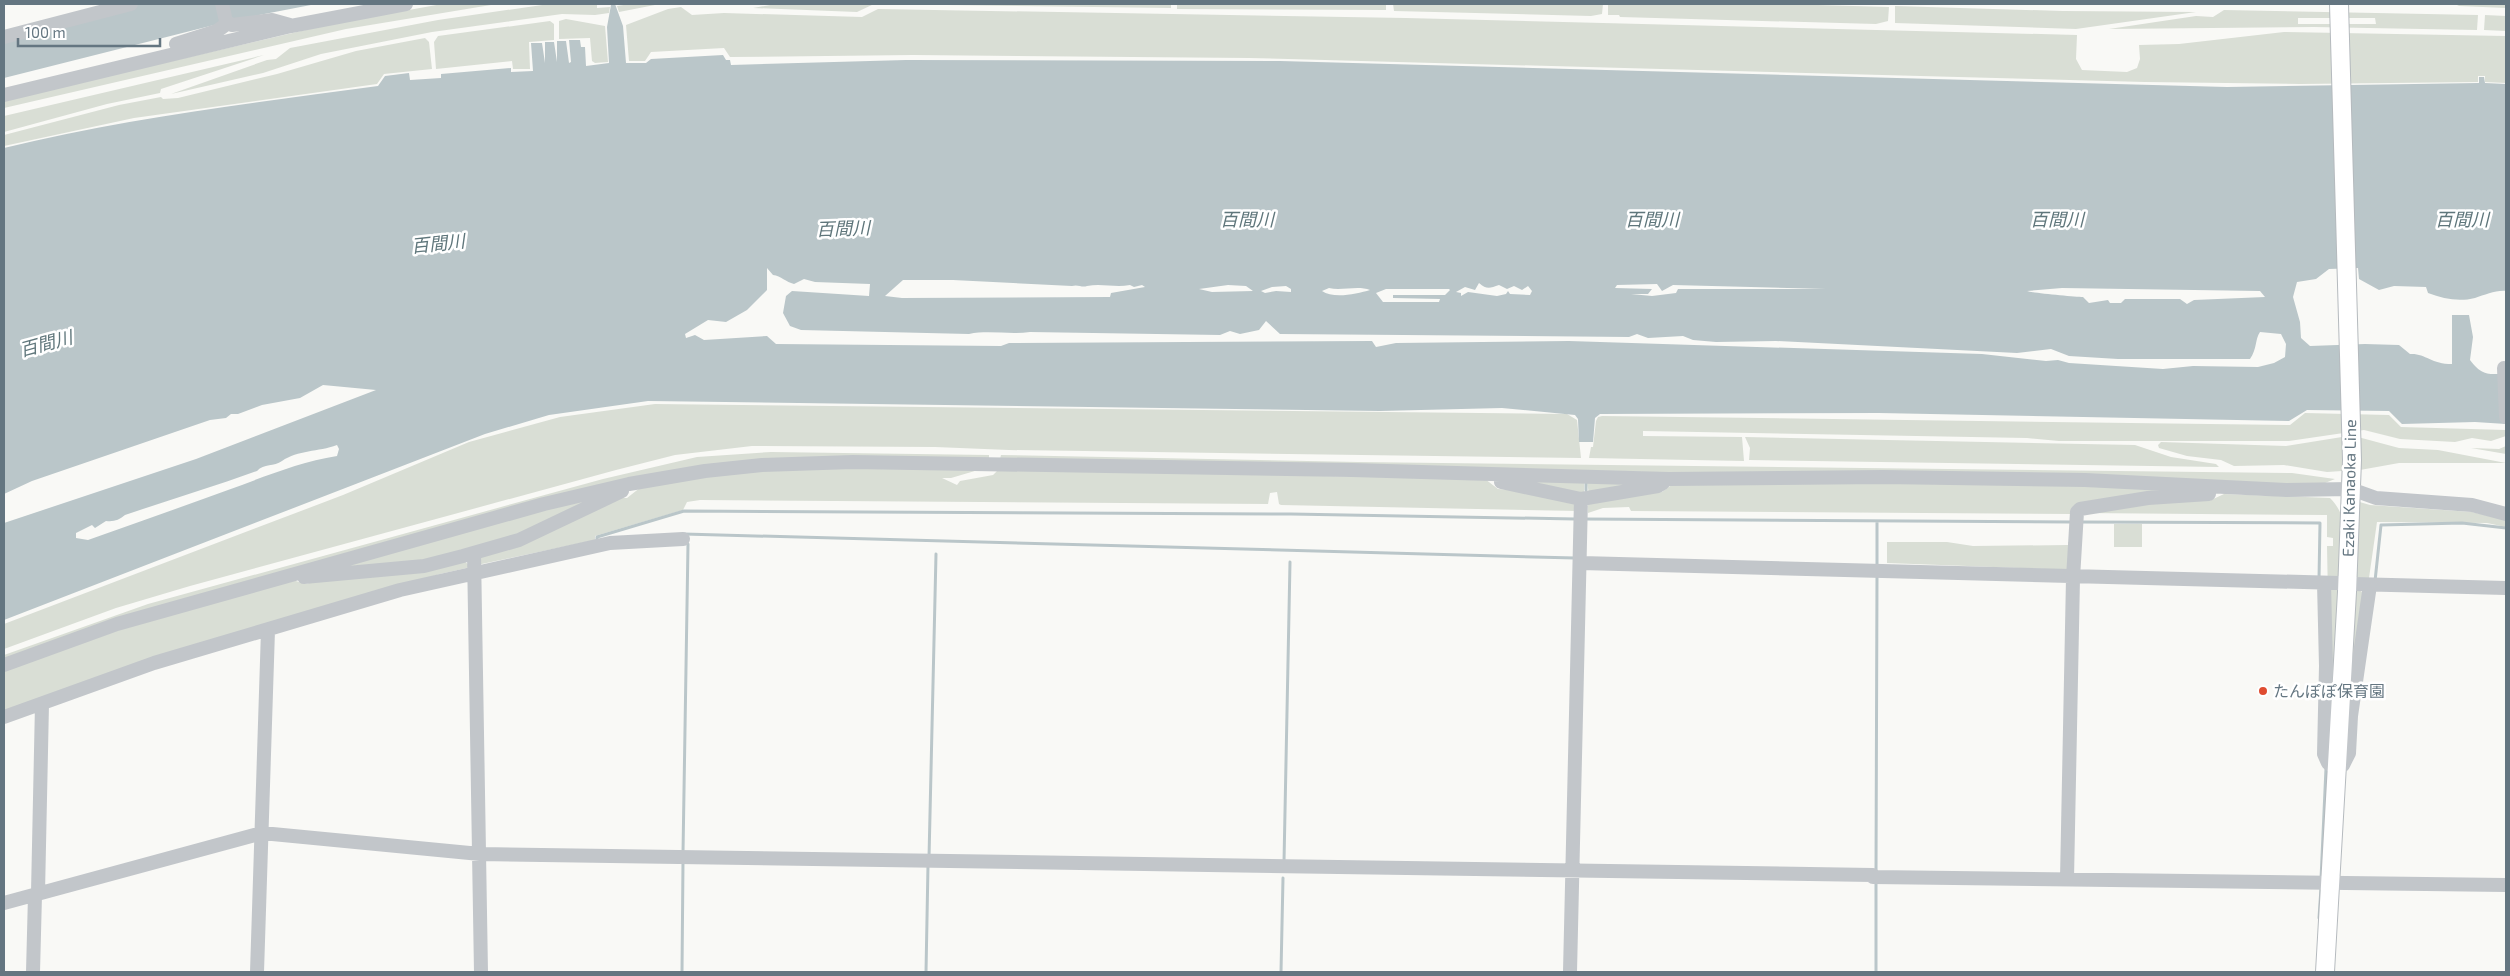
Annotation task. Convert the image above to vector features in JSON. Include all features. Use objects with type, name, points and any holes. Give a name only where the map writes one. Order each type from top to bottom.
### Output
[{"type":"main road","name":"Ezaki Kanaoka Line","points":[[2324,972],[2352,460],[2339,4]]},
{"type":"street","points":[[4,37],[131,4]]},
{"type":"street","points":[[222,4],[227,22]]},
{"type":"street","points":[[4,95],[291,26],[406,4]]},
{"type":"street","points":[[227,22],[236,25],[272,20],[291,26]]},
{"type":"street","points":[[155,58],[167,47],[217,31],[227,22]]},
{"type":"street","points":[[2504,368],[2506,417]]},
{"type":"street","points":[[4,665],[117,624],[544,504],[629,484],[743,467],[853,462],[1343,470],[1669,479],[1883,477],[2046,479],[2222,488],[2351,489],[2376,498],[2472,505],[2506,514]]},
{"type":"street","points":[[1486,475],[1497,481],[1581,499],[1658,486],[1669,479]]},
{"type":"street","points":[[300,572],[301,577],[424,566],[473,568],[519,540],[618,494],[629,484]]},
{"type":"street","points":[[2067,879],[2075,522],[2077,512],[2080,509],[2148,498],[2208,495],[2222,488]]},
{"type":"street","points":[[1570,972],[1576,871],[1583,561],[1581,499]]},
{"type":"street","points":[[4,717],[154,663],[473,568],[610,542],[684,539]]},
{"type":"street","points":[[1583,561],[2506,588]]},
{"type":"street","points":[[473,568],[482,972]]},
{"type":"street","points":[[2324,583],[2326,666],[2324,754],[2328,763],[2336,768],[2343,765],[2349,753],[2351,716],[2370,585]]},
{"type":"street","points":[[257,972],[268,630]]},
{"type":"street","points":[[33,972],[42,704]]},
{"type":"street","points":[[4,903],[262,830],[478,852],[2506,886]]},
{"type":"shaded area","points":[[442,4],[497,4],[346,29],[4,108],[4,100],[331,24]]},
{"type":"shaded area","points":[[549,4],[597,4],[597,8],[610,7],[609,13],[595,15],[562,14],[432,32],[321,54],[263,73],[171,94],[267,60],[276,59],[290,48],[438,20]]},
{"type":"shaded area","points":[[660,4],[619,12],[617,6]]},
{"type":"shaded area","points":[[776,4],[874,4],[857,12],[753,8]]},
{"type":"shaded area","points":[[874,4],[1171,4],[1171,8]]},
{"type":"shaded area","points":[[1177,4],[1386,4],[1386,10],[1177,9]]},
{"type":"shaded area","points":[[1393,4],[1603,4],[1602,14],[1591,16],[1394,11]]},
{"type":"shaded area","points":[[1608,4],[1782,4],[1889,7],[1888,21],[1876,24],[1620,17],[1619,15],[1608,15]]},
{"type":"shaded area","points":[[2236,4],[2357,4],[2226,5]]},
{"type":"shaded area","points":[[2455,4],[2506,4],[2506,8],[2459,6]]},
{"type":"shaded area","points":[[1895,6],[2063,11],[2196,12],[2076,29],[1895,23]]},
{"type":"shaded area","points":[[681,7],[692,15],[724,13],[862,17],[878,9],[1406,18],[2077,35],[2076,59],[2082,70],[2127,72],[2137,68],[2140,59],[2139,45],[2179,44],[2284,32],[2506,36],[2506,83],[2485,82],[2485,76],[2478,76],[2478,82],[2300,84],[2145,82],[1249,58],[913,55],[730,57],[724,48],[651,52],[645,61],[629,61],[626,25],[668,9]]},
{"type":"shaded area","points":[[2224,10],[2478,15],[2477,30],[2314,27],[2109,29],[2196,16],[2213,17]],"holes":[[[2298,18],[2375,18],[2376,24],[2298,24]]]},
{"type":"shaded area","points":[[2485,15],[2506,16],[2506,31],[2484,30]]},
{"type":"shaded area","points":[[566,19],[605,26],[608,62],[595,63],[592,61],[590,38],[559,39],[559,21]]},
{"type":"shaded area","points":[[550,21],[554,24],[554,40],[529,42],[530,69],[513,69],[512,61],[436,69],[434,42],[438,36]]},
{"type":"shaded area","points":[[425,38],[429,42],[432,69],[384,74],[377,84],[134,118],[4,146],[4,135],[119,105],[161,97],[163,99],[178,98],[277,74],[356,51]]},
{"type":"shaded area","points":[[264,55],[161,89],[160,93],[107,104],[4,132],[4,116]]},
{"type":"shaded area","points":[[655,404],[1567,414],[1577,420],[1581,458],[1009,450],[935,447],[752,446],[675,455],[190,586],[116,608],[4,649],[4,624],[343,495],[469,442],[560,417]]},
{"type":"shaded area","points":[[2305,413],[2389,415],[2401,427],[2506,430],[2506,436],[2491,441],[2472,438],[2455,442],[2400,439],[2364,430],[2289,441],[2059,441],[2027,438],[1643,431],[1643,436],[1742,437],[1744,461],[1589,458],[1591,447],[1593,447],[1596,421],[1598,417],[1602,416],[2290,425]]},
{"type":"shaded area","points":[[1745,437],[2135,445],[2171,457],[2216,464],[2219,467],[1749,460],[1750,448]]},
{"type":"shaded area","points":[[2342,437],[2358,437],[2399,448],[2438,450],[2506,463],[2399,463],[2360,470],[2358,459],[2343,460],[2342,471],[2327,472],[2284,465],[2234,466],[2221,460],[2187,456],[2159,448],[2158,445],[2161,442],[2286,446]]},
{"type":"shaded area","points":[[2506,446],[2506,454],[2471,448],[2499,449]]},
{"type":"shaded area","points":[[771,452],[989,455],[989,458],[653,475],[4,660],[4,655],[148,604],[603,479],[697,457]]},
{"type":"shaded area","points":[[1001,455],[1358,462],[2292,473],[2335,479],[2325,483],[2290,485],[1000,459]]},
{"type":"shaded area","points":[[856,466],[985,468],[951,478],[942,478],[957,485],[960,481],[993,475],[998,470],[1485,479],[1498,489],[1573,500],[1578,511],[1281,505],[1279,504],[1277,492],[1270,493],[1268,504],[700,500],[687,502],[683,510],[595,536],[595,540],[477,565],[482,554],[620,498],[627,498],[641,487],[697,478],[771,470]]},
{"type":"shaded area","points":[[1513,480],[1584,482],[1584,494]]},
{"type":"shaded area","points":[[1587,482],[1646,482],[1589,494]]},
{"type":"shaded area","points":[[1674,483],[2047,484],[2196,492],[2072,514],[1631,511],[1629,507],[1603,508],[1588,513],[1588,500],[1662,492]]},
{"type":"shaded area","points":[[608,493],[516,538],[422,563],[319,571]]},
{"type":"shaded area","points":[[2224,494],[2330,498],[2341,514],[2343,520],[2331,756],[2327,546],[2333,546],[2333,538],[2327,537],[2327,515],[2082,513],[2165,501],[2209,501]]},
{"type":"shaded area","points":[[2356,501],[2370,505],[2472,512],[2506,520],[2506,527],[2487,523],[2377,522],[2369,578],[2356,587],[2365,595],[2350,702]]},
{"type":"shaded area","points":[[2114,524],[2142,524],[2142,547],[2114,547]]},
{"type":"shaded area","points":[[1887,542],[1947,542],[1973,546],[2068,545],[2068,542],[2073,542],[2072,570],[1887,563]]},
{"type":"shaded area","points":[[462,559],[471,567],[440,574],[4,711],[4,671],[161,615],[289,579],[306,584],[319,580]]},
{"type":"water","points":[[137,4],[316,4],[234,20],[4,78],[4,40]]},
{"type":"water","name":"百間川","points":[[615,4],[623,26],[626,63],[646,63],[651,59],[723,55],[726,60],[730,60],[731,65],[906,60],[1280,61],[2227,87],[2479,83],[2479,77],[2484,77],[2485,83],[2506,84],[2506,291],[2457,300],[2428,293],[2426,287],[2394,286],[2379,290],[2359,279],[2358,268],[2329,269],[2316,279],[2297,282],[2293,297],[2300,322],[2301,338],[2310,346],[2399,345],[2410,354],[2420,355],[2445,364],[2452,364],[2452,315],[2469,315],[2473,337],[2470,360],[2478,369],[2486,373],[2506,374],[2506,424],[2475,422],[2402,424],[2389,411],[2307,410],[2289,421],[1879,413],[1600,414],[1595,418],[1593,442],[1579,442],[1578,419],[1575,415],[1502,408],[1380,411],[648,401],[549,415],[485,434],[4,620],[4,523],[196,459],[376,390],[323,385],[300,398],[262,405],[238,414],[231,414],[226,418],[210,420],[32,481],[4,494],[4,148],[50,137],[143,120],[378,86],[385,76],[409,73],[410,80],[441,78],[441,74],[511,68],[511,72],[533,71],[531,43],[542,43],[545,63],[545,42],[554,42],[557,62],[557,41],[566,41],[569,63],[571,62],[569,40],[580,40],[581,47],[585,47],[586,66],[609,63],[607,27],[611,5]],"holes":[[[767,268],[773,275],[794,284],[804,279],[815,282],[870,284],[869,296],[792,291],[786,296],[783,313],[790,326],[801,330],[969,334],[984,332],[1030,332],[1220,335],[1230,331],[1240,334],[1259,330],[1266,321],[1280,334],[1629,337],[1637,334],[1648,338],[1683,336],[1693,340],[1716,342],[1776,341],[2017,353],[2051,349],[2069,356],[2118,359],[2250,359],[2260,332],[2281,334],[2286,344],[2285,357],[2274,363],[2258,367],[2193,366],[2163,369],[2069,363],[2058,360],[2046,361],[1982,354],[1569,341],[1396,343],[1376,347],[1372,341],[1009,343],[1001,346],[776,344],[767,336],[704,340],[695,335],[686,338],[685,334],[708,320],[726,322],[747,310],[767,290]],[[903,280],[953,280],[1076,285],[1083,287],[1098,285],[1130,285],[1134,287],[1142,285],[1145,287],[1111,293],[1110,297],[902,298],[885,296]],[[1479,283],[1486,288],[1499,285],[1507,289],[1514,286],[1522,290],[1528,286],[1532,291],[1530,295],[1510,294],[1508,291],[1506,294],[1497,296],[1468,292],[1461,296],[1461,293],[1456,292],[1465,287],[1475,290]],[[1657,284],[1662,291],[1673,285],[1826,289],[1678,289],[1676,293],[1652,296],[1631,294],[1648,294],[1652,289],[1615,288],[1617,285]],[[1228,285],[1246,286],[1253,291],[1212,292],[1199,289]],[[1286,286],[1291,289],[1291,292],[1276,291],[1265,293],[1261,291],[1272,287]],[[1329,288],[1360,288],[1370,290],[1345,295],[1322,291]],[[2062,288],[2260,291],[2265,297],[2194,300],[2187,304],[2180,299],[2125,299],[2121,303],[2110,303],[2108,300],[2089,303],[2083,297],[2027,291]],[[1386,289],[1450,290],[1445,295],[1393,295],[1393,298],[1440,299],[1439,302],[1383,302],[1376,293]],[[337,445],[339,449],[337,456],[282,470],[88,540],[76,538],[76,533],[92,525],[95,528],[106,521],[116,520],[125,515],[224,483],[301,453]]]},
{"type":"waterway","points":[[1586,483],[1586,490]]},
{"type":"waterway","points":[[597,541],[597,537],[684,511],[1291,514],[1575,519]]},
{"type":"waterway","points":[[1585,519],[2071,522]]},
{"type":"waterway","points":[[1877,521],[1877,567]]},
{"type":"waterway","points":[[2080,522],[2320,523],[2319,579]]},
{"type":"waterway","points":[[2375,581],[2381,525],[2462,523],[2506,528]]},
{"type":"waterway","points":[[684,534],[1575,558]]},
{"type":"waterway","points":[[683,853],[688,544]]},
{"type":"waterway","points":[[929,858],[936,554]]},
{"type":"waterway","points":[[1284,862],[1290,562]]},
{"type":"waterway","points":[[1876,873],[1877,575]]},
{"type":"waterway","points":[[2321,879],[2326,768]]},
{"type":"waterway","points":[[682,972],[683,862]]},
{"type":"waterway","points":[[926,972],[928,865]]},
{"type":"waterway","points":[[1281,972],[1283,878]]},
{"type":"waterway","points":[[1876,881],[1876,972]]},
{"type":"waterway","points":[[2319,918],[2321,888]]},
{"type":"place","name":"たんぽぽ保育園","points":[[2263,691]]}]
